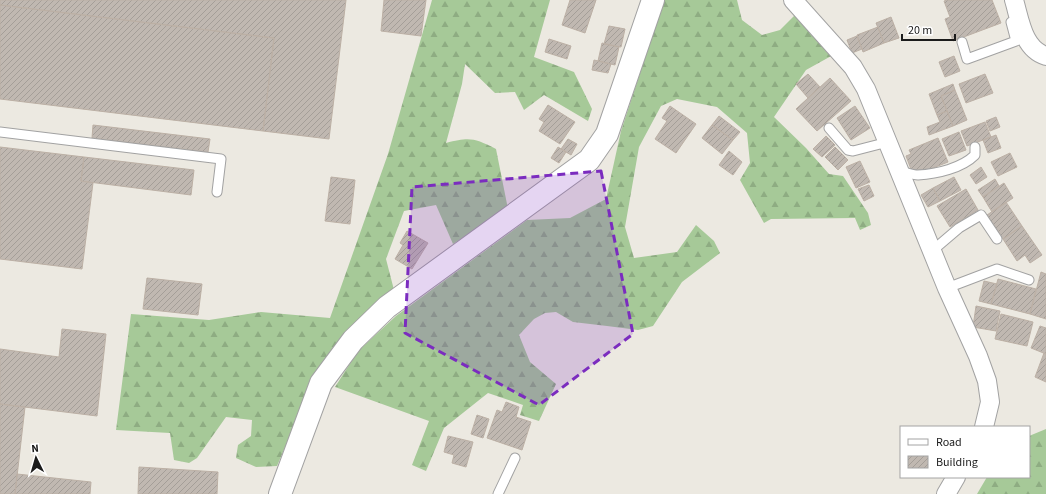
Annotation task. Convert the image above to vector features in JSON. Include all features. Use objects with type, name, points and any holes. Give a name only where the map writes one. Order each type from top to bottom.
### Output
[{"type":"street","points":[[280,494],[321,383],[353,340],[387,307],[589,160],[607,134],[653,0]]},
{"type":"street","points":[[792,0],[853,67],[866,89],[947,288],[978,356],[987,381],[990,402],[984,426]]},
{"type":"street","points":[[1015,6],[1027,41],[1035,51],[1046,56]]},
{"type":"street","points":[[946,494],[955,478]]},
{"type":"lane","points":[[962,42],[967,59],[1016,41],[1011,20],[1015,6]]},
{"type":"lane","points":[[829,128],[848,150],[853,152],[888,142]]},
{"type":"lane","points":[[0,132],[221,159],[217,192]]},
{"type":"lane","points":[[900,171],[917,175],[949,169],[967,163],[976,155],[975,147]]},
{"type":"lane","points":[[932,251],[959,228],[981,215],[997,239]]},
{"type":"lane","points":[[947,288],[996,269],[1029,280]]},
{"type":"lane","points":[[498,494],[515,458]]},
{"type":"highlighted area","points":[[601,171],[633,334],[539,405],[405,333],[412,187]]},
{"type":"green space","points":[[432,0],[550,0],[534,57],[574,72],[592,109],[588,121],[544,95],[524,110],[515,92],[495,93],[465,64],[462,84],[446,143],[467,139],[477,141],[496,149],[508,209],[453,244],[436,205],[404,211],[386,259],[394,290],[315,377],[277,466],[256,467],[236,458],[238,445],[251,436],[252,420],[226,417],[197,458],[189,463],[174,460],[170,433],[116,430],[131,314],[209,320],[261,312],[330,318],[388,154]]},
{"type":"green space","points":[[664,0],[737,0],[742,20],[762,35],[780,30],[796,14],[833,55],[806,70],[774,117],[806,148],[829,174],[843,176],[868,213],[871,225],[860,230],[855,218],[771,219],[764,223],[740,180],[750,163],[747,133],[717,107],[677,99],[661,106],[639,147],[625,227],[634,258],[677,252],[696,225],[714,241],[720,253],[682,282],[653,326],[638,330],[573,322],[556,312],[545,313],[534,319],[519,335],[530,362],[556,384],[539,421],[520,415],[523,405],[488,393],[444,428],[426,471],[412,465],[429,421],[335,387],[358,351],[396,316],[527,220],[570,218],[606,199],[621,131]]},
{"type":"green space","points":[[1046,429],[1046,494],[977,494],[986,478],[1030,478],[1030,436]]},
{"type":"building","points":[[0,0],[346,0],[329,139],[263,131],[274,38],[0,5]]},
{"type":"building","points":[[384,0],[426,0],[421,36],[381,31]]},
{"type":"building","points":[[570,0],[596,0],[585,33],[562,25]]},
{"type":"building","points":[[992,0],[1001,23],[953,41],[945,19],[950,17],[944,1]]},
{"type":"building","points":[[0,5],[274,38],[263,131],[0,99]]},
{"type":"building","points":[[891,17],[899,38],[884,43],[876,23]]},
{"type":"building","points":[[609,26],[625,29],[621,47],[604,44]]},
{"type":"building","points":[[878,27],[884,43],[863,52],[857,35]]},
{"type":"building","points":[[857,36],[862,49],[852,53],[847,40]]},
{"type":"building","points":[[549,39],[571,46],[567,59],[545,52]]},
{"type":"building","points":[[602,43],[619,47],[615,65],[598,61]]},
{"type":"building","points":[[954,56],[960,71],[945,77],[939,62]]},
{"type":"building","points":[[594,60],[611,64],[608,73],[592,70]]},
{"type":"building","points":[[808,74],[820,87],[808,98],[796,84]]},
{"type":"building","points":[[985,74],[993,93],[966,103],[959,84]]},
{"type":"building","points":[[830,78],[851,101],[817,131],[796,109]]},
{"type":"building","points":[[953,84],[955,90],[941,96],[947,111],[937,115],[929,94]]},
{"type":"building","points":[[955,90],[967,120],[953,126],[941,96]]},
{"type":"building","points":[[548,105],[575,122],[560,144],[539,131],[544,122],[539,119]]},
{"type":"building","points":[[670,106],[696,124],[676,153],[655,139],[667,121],[662,118]]},
{"type":"building","points":[[855,106],[870,128],[851,140],[837,118]]},
{"type":"building","points":[[947,111],[953,126],[929,135],[927,127],[940,122],[937,115]]},
{"type":"building","points":[[719,116],[740,132],[733,140],[712,125]]},
{"type":"building","points":[[996,117],[1000,127],[990,131],[986,121]]},
{"type":"building","points":[[985,122],[991,137],[967,146],[961,131]]},
{"type":"building","points":[[93,125],[210,139],[208,152],[92,138]]},
{"type":"building","points":[[712,125],[733,140],[722,154],[702,138]]},
{"type":"building","points":[[959,132],[966,150],[949,156],[942,139]]},
{"type":"building","points":[[996,135],[1001,148],[988,153],[983,140]]},
{"type":"building","points":[[826,136],[835,145],[822,157],[813,149]]},
{"type":"building","points":[[938,138],[948,162],[918,174],[917,170],[912,172],[906,156],[911,154],[909,150]]},
{"type":"building","points":[[568,139],[577,144],[571,155],[561,149]]},
{"type":"building","points":[[0,147],[84,157],[81,181],[93,183],[82,269],[0,259]]},
{"type":"building","points":[[558,147],[566,152],[559,163],[551,158]]},
{"type":"building","points":[[835,147],[848,160],[838,170],[825,157]]},
{"type":"building","points":[[729,151],[742,162],[733,175],[719,165]]},
{"type":"building","points":[[1010,153],[1017,167],[998,176],[991,162]]},
{"type":"building","points":[[84,157],[194,170],[191,195],[81,181]]},
{"type":"building","points":[[860,161],[870,182],[856,188],[846,167]]},
{"type":"building","points":[[981,167],[987,177],[976,184],[970,175]]},
{"type":"building","points":[[331,177],[355,180],[350,224],[325,221]]},
{"type":"building","points":[[954,177],[961,190],[940,201],[933,188]]},
{"type":"building","points":[[995,179],[999,186],[983,197],[978,190]]},
{"type":"building","points":[[1004,183],[1013,198],[992,212],[983,197]]},
{"type":"building","points":[[869,185],[874,196],[864,201],[858,189]]},
{"type":"building","points":[[933,188],[940,201],[928,207],[921,195]]},
{"type":"building","points":[[966,189],[978,210],[950,227],[937,206]]},
{"type":"building","points":[[1006,202],[1022,226],[1003,239],[987,215]]},
{"type":"building","points":[[1022,226],[1042,255],[1030,263],[1025,255],[1017,261],[1003,239]]},
{"type":"building","points":[[407,231],[428,243],[412,269],[395,259],[403,245],[400,243]]},
{"type":"building","points":[[1041,272],[1046,274],[1046,319],[1030,314]]},
{"type":"building","points":[[147,278],[202,284],[198,315],[143,309]]},
{"type":"building","points":[[998,279],[1036,289],[1030,314],[991,304]]},
{"type":"building","points":[[984,281],[997,284],[991,304],[979,301]]},
{"type":"building","points":[[976,306],[1000,311],[996,331],[973,327]]},
{"type":"building","points":[[1001,314],[1033,322],[1027,346],[995,339]]},
{"type":"building","points":[[1040,326],[1046,328],[1046,354],[1031,348]]},
{"type":"building","points":[[62,329],[106,334],[97,416],[0,404],[0,349],[59,357]]},
{"type":"building","points":[[1044,353],[1046,354],[1046,382],[1035,377]]},
{"type":"building","points":[[506,402],[519,407],[516,417],[531,422],[522,450],[487,438],[497,410],[502,412]]},
{"type":"building","points":[[0,404],[25,407],[15,494],[0,494]]},
{"type":"building","points":[[477,415],[489,419],[483,438],[471,434]]},
{"type":"building","points":[[448,436],[473,442],[466,467],[452,463],[454,455],[444,452]]},
{"type":"building","points":[[139,467],[218,472],[217,494],[138,494]]},
{"type":"building","points":[[17,474],[91,482],[90,494],[15,494]]}]
